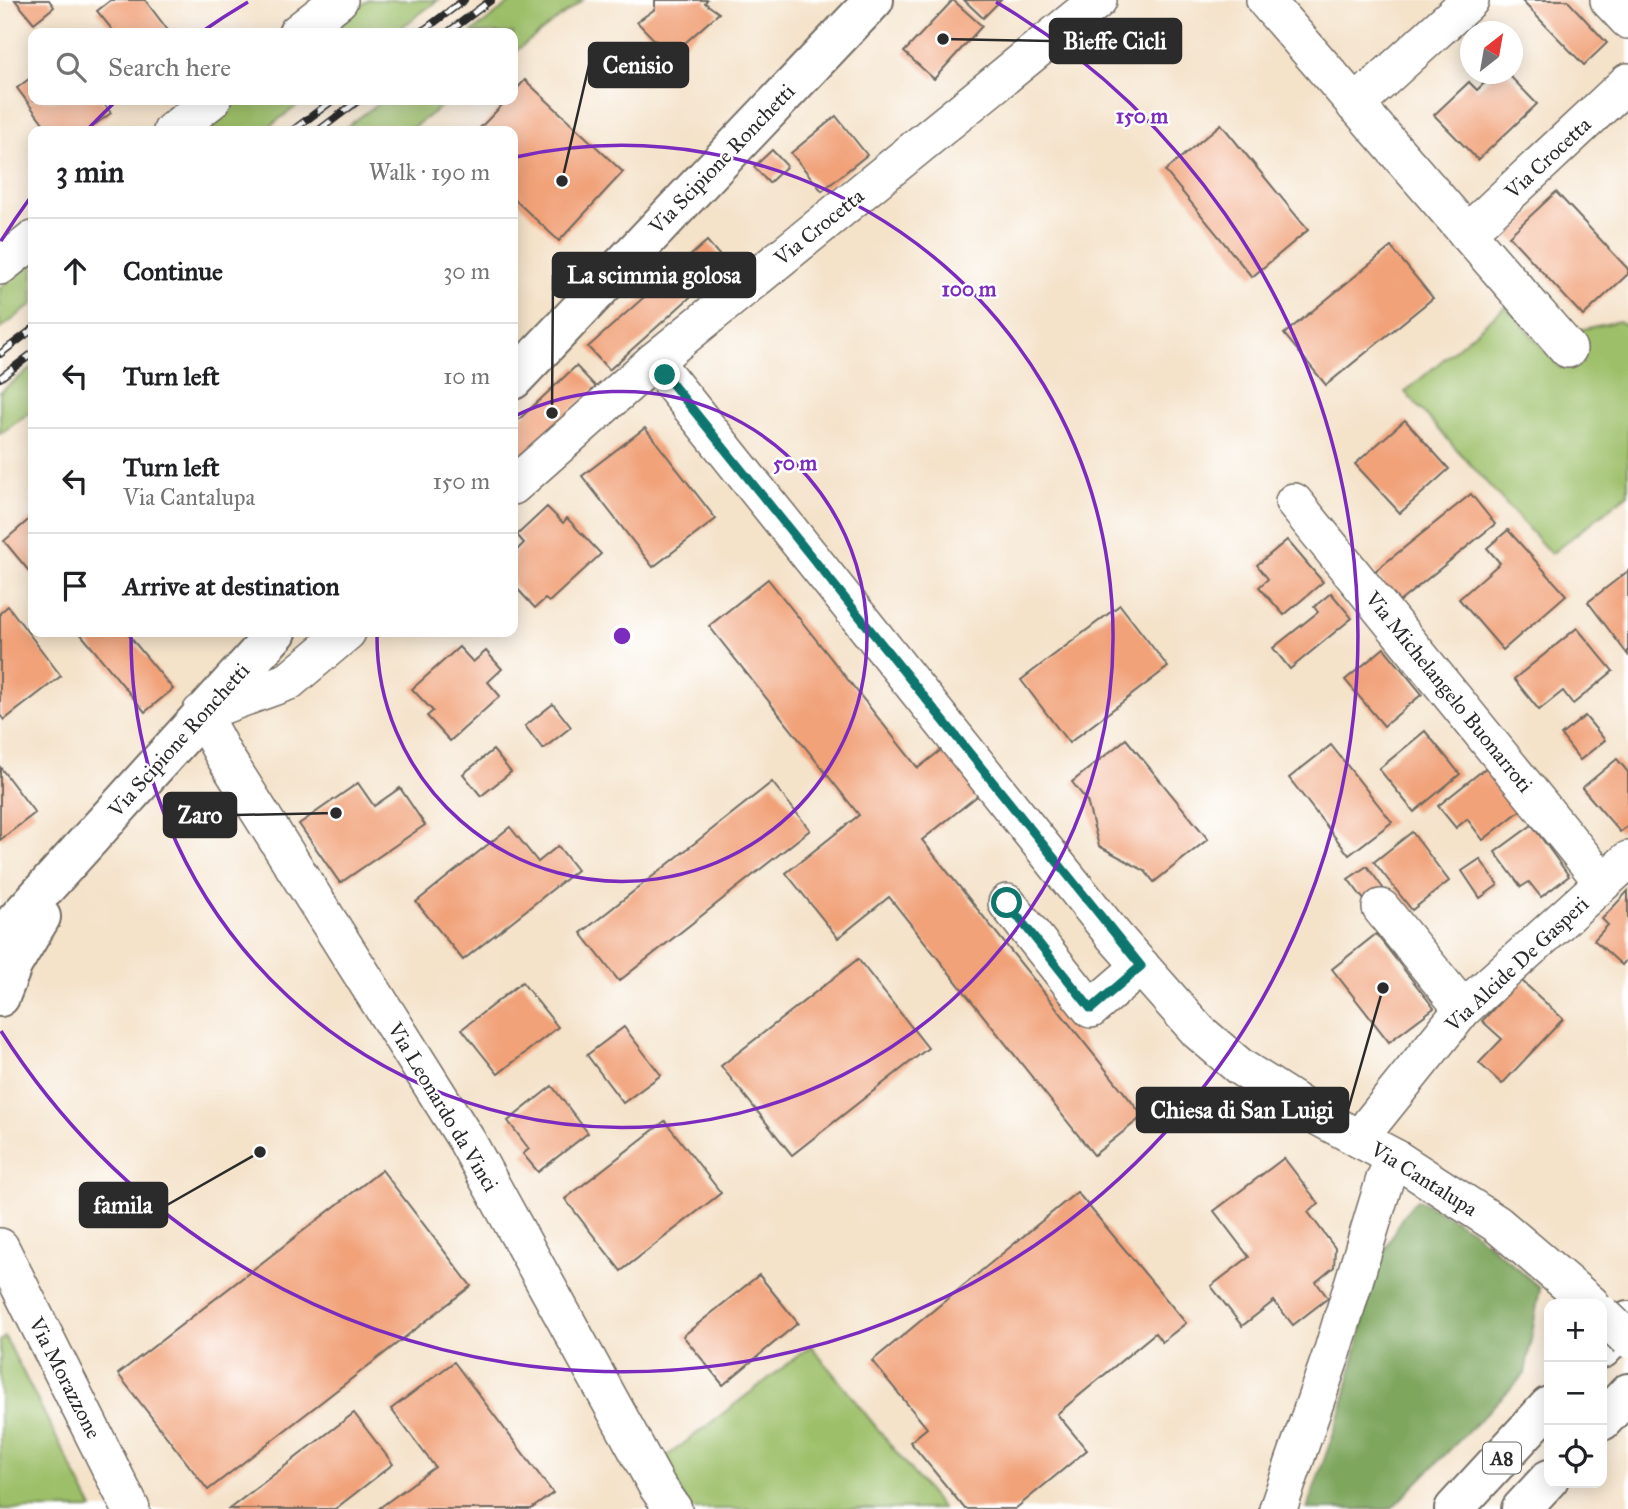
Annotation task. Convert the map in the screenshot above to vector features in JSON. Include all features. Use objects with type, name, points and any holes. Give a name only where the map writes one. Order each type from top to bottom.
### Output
[{"type":"main road","name":"Via Scipione Ronchetti","points":[[518,375],[880,6]]},
{"type":"main road","name":"Via Scipione Ronchetti","points":[[0,938],[272,637]]},
{"type":"main road","name":"Via Scipione Ronchetti","points":[[0,997],[13,964],[82,850]]},
{"type":"main road","points":[[1607,1344],[1628,1321]]},
{"type":"main road","points":[[1607,1416],[1628,1393]]},
{"type":"main road","name":"A8","points":[[1454,1509],[1544,1411]]},
{"type":"main road","name":"A8","points":[[1521,1509],[1544,1484]]},
{"type":"street","points":[[303,28],[339,0]]},
{"type":"street","name":"Via Crocetta","points":[[518,482],[654,361],[1098,0]]},
{"type":"street","points":[[1265,0],[1568,349]]},
{"type":"street","points":[[1355,105],[1470,0]]},
{"type":"street","points":[[1609,0],[1628,20]]},
{"type":"street","name":"Via Crocetta","points":[[1467,233],[1628,82]]},
{"type":"street","points":[[178,126],[206,105]]},
{"type":"street","points":[[0,266],[28,244]]},
{"type":"street","name":"Via Cantalupa","points":[[654,361],[1105,925],[1219,1051],[1317,1116],[1395,1158],[1497,1224],[1586,1299]]},
{"type":"street","name":"Via Michelangelo Buonarroti","points":[[1294,502],[1616,871]]},
{"type":"street","points":[[201,713],[289,681],[341,637]]},
{"type":"street","name":"Via Leonardo da Vinci","points":[[201,713],[230,765],[467,1141],[657,1486],[673,1509]]},
{"type":"street","name":"Via Alcide De Gasperi","points":[[1362,1140],[1372,1122],[1463,1009],[1616,871]]},
{"type":"street","points":[[1007,903],[1091,1009],[1141,966]]},
{"type":"street","points":[[1381,908],[1463,1009]]},
{"type":"street","points":[[1278,1509],[1329,1363],[1385,1179],[1395,1158]]},
{"type":"street","name":"Via Morazzone","points":[[0,1247],[131,1509]]},
{"type":"street","points":[[1607,1319],[1628,1339]]},
{"type":"green space","points":[[368,0],[438,0],[401,28],[331,28]]},
{"type":"green space","points":[[514,0],[583,0],[518,49],[518,28],[478,28]]},
{"type":"green space","points":[[233,105],[298,105],[270,126],[206,126]]},
{"type":"green space","points":[[376,105],[443,105],[415,126],[348,126]]},
{"type":"green space","points":[[28,266],[28,308],[0,329],[0,288]]},
{"type":"green space","points":[[1506,306],[1560,368],[1582,354],[1570,332],[1619,321],[1628,328],[1628,494],[1551,554],[1405,392]]},
{"type":"green space","points":[[28,371],[28,414],[0,434],[0,392]]},
{"type":"green space","points":[[1418,1199],[1472,1230],[1540,1288],[1525,1374],[1391,1509],[1307,1509],[1342,1408],[1379,1267],[1403,1217]]},
{"type":"green space","points":[[5,1337],[93,1509],[0,1509],[0,1341]]},
{"type":"green space","points":[[811,1346],[942,1509],[691,1509],[662,1460]]},
{"type":"building","points":[[15,0],[49,0],[54,7],[34,23]]},
{"type":"building","points":[[111,0],[145,0],[166,28],[111,28],[97,11]]},
{"type":"building","points":[[655,0],[707,0],[705,3],[719,13],[670,56],[637,22],[655,9]]},
{"type":"building","points":[[953,0],[982,26],[934,79],[904,52]]},
{"type":"building","points":[[964,0],[1001,0],[983,18]]},
{"type":"building","points":[[1521,0],[1567,0],[1607,43],[1584,65]]},
{"type":"building","points":[[28,80],[28,103],[17,88]]},
{"type":"building","points":[[525,80],[623,172],[559,241],[518,203],[518,126],[482,126],[502,105],[518,105],[518,88]]},
{"type":"building","points":[[1467,84],[1471,84],[1477,90],[1483,84],[1518,84],[1537,104],[1478,160],[1434,115]]},
{"type":"building","points":[[30,105],[105,105],[111,113],[93,126],[45,126]]},
{"type":"building","points":[[836,116],[867,155],[822,191],[791,153]]},
{"type":"building","points":[[1221,124],[1308,230],[1252,277],[1165,171]]},
{"type":"building","points":[[772,150],[787,166],[769,183],[754,167]]},
{"type":"building","points":[[1556,192],[1628,269],[1628,274],[1583,316],[1509,236]]},
{"type":"building","points":[[707,241],[727,264],[609,370],[588,347]]},
{"type":"building","points":[[1391,247],[1433,298],[1326,385],[1284,334]]},
{"type":"building","points":[[576,366],[596,387],[518,460],[518,420]]},
{"type":"building","points":[[1405,420],[1449,469],[1400,513],[1355,464]]},
{"type":"building","points":[[645,428],[716,519],[653,567],[582,476]]},
{"type":"building","points":[[1471,494],[1495,524],[1399,602],[1374,572]]},
{"type":"building","points":[[547,507],[563,523],[567,518],[601,554],[549,602],[545,599],[535,608],[518,589],[518,549],[524,543],[518,534]]},
{"type":"building","points":[[28,520],[28,570],[4,541]]},
{"type":"building","points":[[1508,530],[1566,595],[1503,650],[1459,599],[1500,563],[1487,548]]},
{"type":"building","points":[[1287,540],[1323,582],[1284,615],[1259,587],[1268,579],[1257,565]]},
{"type":"building","points":[[1628,571],[1628,655],[1588,602]]},
{"type":"building","points":[[768,579],[918,768],[945,747],[981,793],[922,840],[1143,1116],[1094,1155],[889,897],[838,938],[786,873],[859,815],[709,626]]},
{"type":"building","points":[[1331,593],[1352,618],[1290,669],[1273,648],[1318,612],[1314,607]]},
{"type":"building","points":[[1120,605],[1168,667],[1069,743],[1021,680]]},
{"type":"building","points":[[8,606],[28,632],[28,637],[31,637],[61,676],[4,720],[0,715],[0,613]]},
{"type":"building","points":[[1577,628],[1613,671],[1573,704],[1563,691],[1539,710],[1514,679]]},
{"type":"building","points":[[83,637],[130,637],[173,689],[145,712]]},
{"type":"building","points":[[459,647],[473,662],[486,651],[502,669],[488,682],[500,696],[450,741],[427,716],[433,711],[412,689]]},
{"type":"building","points":[[1384,648],[1422,694],[1384,726],[1345,680]]},
{"type":"building","points":[[553,704],[571,727],[543,749],[525,726]]},
{"type":"building","points":[[1585,716],[1605,740],[1580,760],[1561,735]]},
{"type":"building","points":[[1425,731],[1460,774],[1414,812],[1379,769]]},
{"type":"building","points":[[1126,739],[1208,839],[1154,882],[1145,871],[1099,846],[1087,801],[1072,782]]},
{"type":"building","points":[[1331,745],[1392,822],[1349,855],[1289,778]]},
{"type":"building","points":[[493,750],[511,772],[481,796],[463,774]]},
{"type":"building","points":[[1617,759],[1628,772],[1628,826],[1620,832],[1582,788]]},
{"type":"building","points":[[0,767],[35,813],[0,840]]},
{"type":"building","points":[[1487,767],[1521,810],[1483,840],[1467,819],[1456,828],[1438,806]]},
{"type":"building","points":[[772,782],[810,830],[619,981],[581,933]]},
{"type":"building","points":[[358,783],[374,806],[400,788],[425,825],[340,883],[299,824]]},
{"type":"building","points":[[1532,825],[1569,876],[1541,897],[1529,882],[1521,887],[1495,852]]},
{"type":"building","points":[[510,827],[538,862],[558,846],[577,870],[463,960],[416,902]]},
{"type":"building","points":[[1412,832],[1449,881],[1412,910],[1374,862]]},
{"type":"building","points":[[1480,859],[1498,885],[1480,898],[1462,871]]},
{"type":"building","points":[[1367,866],[1383,888],[1365,901],[1348,879]]},
{"type":"building","points":[[1628,891],[1628,958],[1622,965],[1594,940],[1608,925],[1602,919]]},
{"type":"building","points":[[1376,934],[1434,1008],[1389,1042],[1332,969]]},
{"type":"building","points":[[858,959],[928,1048],[792,1155],[721,1066]]},
{"type":"building","points":[[1521,980],[1563,1019],[1502,1084],[1479,1063],[1502,1039],[1482,1021]]},
{"type":"building","points":[[522,982],[558,1027],[498,1074],[462,1029]]},
{"type":"building","points":[[624,1027],[661,1075],[623,1103],[587,1055]]},
{"type":"building","points":[[552,1086],[588,1133],[538,1172],[523,1154],[529,1149],[508,1121]]},
{"type":"building","points":[[665,1121],[721,1193],[621,1271],[565,1199]]},
{"type":"building","points":[[1284,1158],[1319,1204],[1308,1212],[1335,1248],[1334,1267],[1316,1282],[1328,1298],[1293,1325],[1274,1301],[1242,1326],[1211,1286],[1249,1257],[1214,1211]]},
{"type":"building","points":[[382,1170],[471,1286],[208,1490],[118,1374]]},
{"type":"building","points":[[1077,1192],[1186,1323],[1162,1342],[1155,1333],[1057,1414],[1087,1450],[1015,1509],[965,1509],[910,1442],[927,1428],[872,1361]]},
{"type":"building","points":[[759,1275],[798,1323],[723,1385],[683,1336]]},
{"type":"building","points":[[454,1362],[553,1493],[531,1509],[378,1509],[435,1467],[391,1409]]},
{"type":"building","points":[[354,1413],[393,1464],[335,1509],[229,1509]]},
{"type":"railway","points":[[427,28],[464,0]]},
{"type":"railway","points":[[454,28],[491,0]]},
{"type":"railway","points":[[299,126],[326,105]]},
{"type":"railway","points":[[325,126],[352,105]]},
{"type":"railway","points":[[0,354],[28,333]]},
{"type":"railway","points":[[0,378],[28,357]]},
{"type":"place","name":"Bieffe Cicli","points":[[943,39]]},
{"type":"place","name":"Cenisio","points":[[562,181]]},
{"type":"place","name":"La scimmia golosa","points":[[552,413]]},
{"type":"place","name":"Zaro","points":[[336,813]]},
{"type":"place","name":"Chiesa di San Luigi","points":[[1383,988]]},
{"type":"place","name":"famila","points":[[260,1152]]},
{"type":"route","points":[[665,375],[1114,936],[1141,966],[1091,1009],[1007,903]]}]
